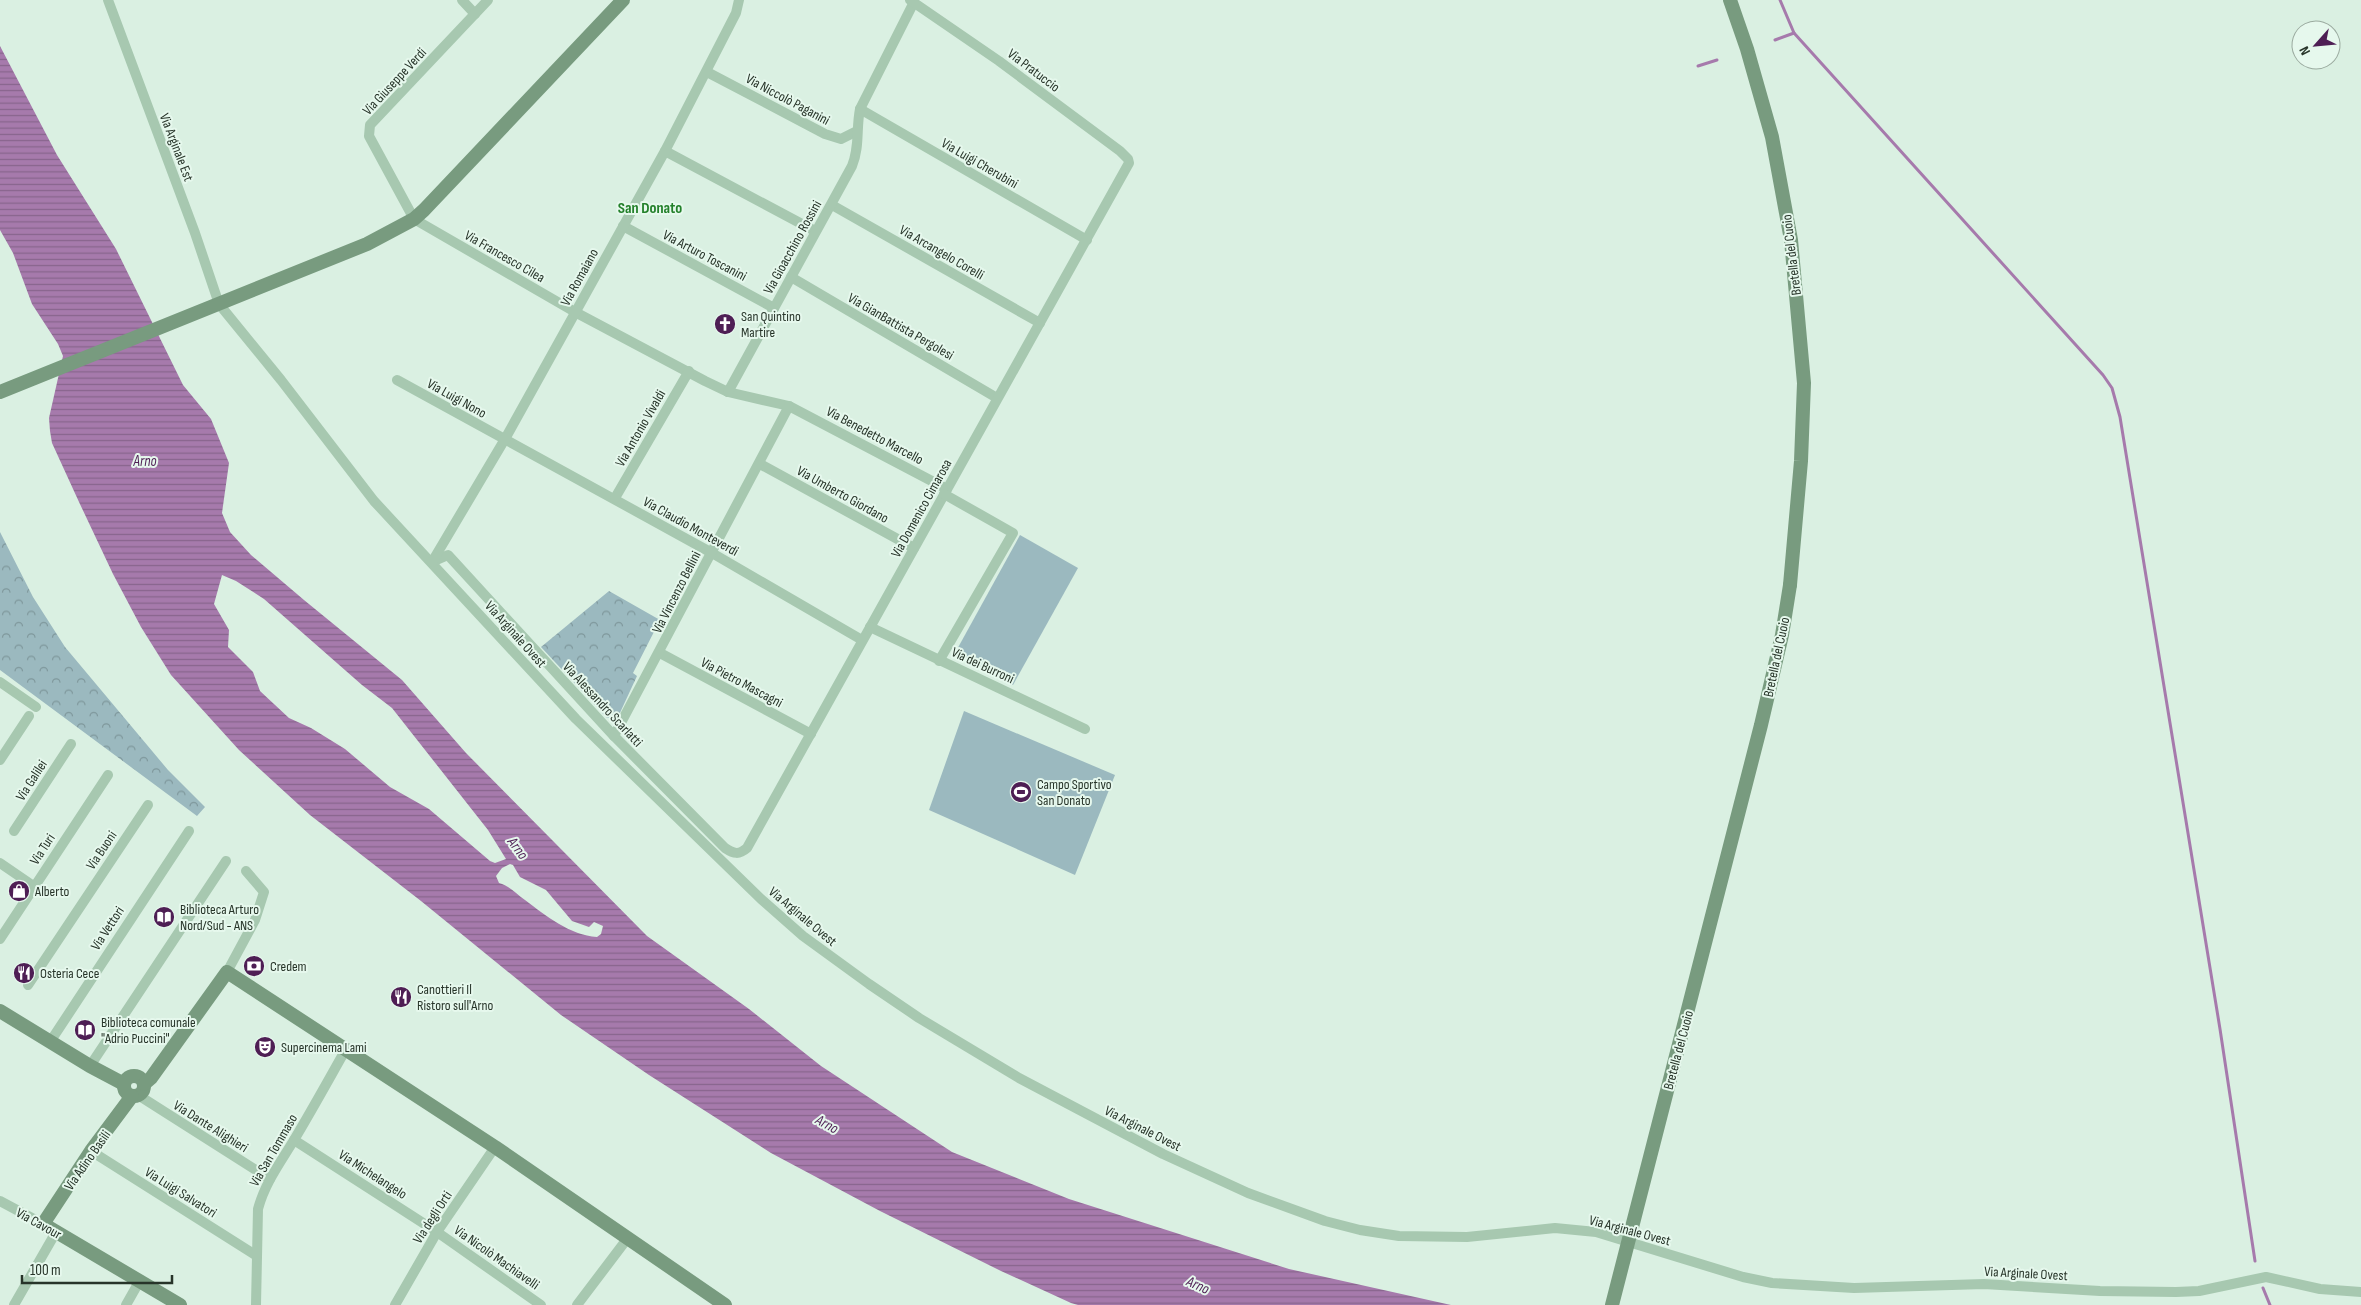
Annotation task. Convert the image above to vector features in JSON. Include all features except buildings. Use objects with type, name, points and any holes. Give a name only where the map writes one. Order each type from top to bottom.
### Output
[{"type":"main road","points":[[0,392],[367,244],[414,219],[437,198],[623,0]]},
{"type":"main road","name":"Bretella del Cuoio","points":[[1612,1305],[1762,725],[1782,635],[1790,585],[1801,461],[1804,383],[1791,240],[1772,137],[1747,49],[1730,0]]},
{"type":"main road","points":[[227,972],[495,1147],[725,1305]]},
{"type":"main road","name":"Via Adino Basili","points":[[43,1224],[134,1090],[151,1078],[227,972]]},
{"type":"main road","points":[[0,1011],[90,1066],[134,1090]]},
{"type":"main road","name":"Via Cavour","points":[[43,1224],[180,1305]]},
{"type":"street","name":"Via Arginale Est","points":[[108,0],[195,233],[219,304]]},
{"type":"street","points":[[462,0],[476,14]]},
{"type":"street","name":"Via Giuseppe Verdi","points":[[414,219],[373,145],[369,136],[370,125],[488,0]]},
{"type":"street","name":"Via Romaiano","points":[[432,562],[504,439],[665,151],[736,13],[739,0]]},
{"type":"street","name":"Via Gioacchino Rossini","points":[[728,392],[815,231],[832,205],[857,154],[857,131],[860,109],[912,1]]},
{"type":"street","name":"Via Pratuccio","points":[[912,1],[1000,61],[1120,151],[1128,159],[1126,171]]},
{"type":"street","name":"Via Niccolò Paganini","points":[[707,72],[825,134],[842,139],[857,131]]},
{"type":"street","name":"Via Luigi Cherubini","points":[[860,109],[1087,240]]},
{"type":"street","points":[[665,151],[815,231]]},
{"type":"street","name":"Via Domenico Cimarosa","points":[[736,854],[742,853],[747,848],[1126,171]]},
{"type":"street","name":"Via Arcangelo Corelli","points":[[832,205],[1040,324]]},
{"type":"street","name":"Via Francesco Cilea","points":[[414,219],[575,312],[728,392]]},
{"type":"street","name":"Via Arturo Toscanini","points":[[623,226],[774,308]]},
{"type":"street","name":"Via GianBattista Pergolesi","points":[[791,277],[998,398]]},
{"type":"street","name":"Via Arginale Ovest","points":[[219,304],[374,500],[576,719],[761,899],[803,936],[912,1013],[980,1056],[1162,1154],[1248,1193],[1324,1221],[1360,1230],[1399,1236],[1467,1237],[1554,1228],[1596,1232],[1743,1277],[1772,1283],[1854,1288],[1984,1284],[2100,1291],[2176,1292],[2220,1287],[2266,1277],[2320,1289],[2361,1292]]},
{"type":"street","name":"Via Antonio Vivaldi","points":[[615,498],[688,372]]},
{"type":"street","name":"Via Luigi Nono","points":[[397,380],[504,439]]},
{"type":"street","name":"Via Benedetto Marcello","points":[[728,392],[790,406],[946,491],[1013,533],[940,660]]},
{"type":"street","name":"Via Vincenzo Bellini","points":[[614,736],[660,653],[790,406]]},
{"type":"street","name":"Via Claudio Monteverdi","points":[[504,439],[712,552],[862,640]]},
{"type":"street","name":"Via Umberto Giordano","points":[[761,462],[914,548]]},
{"type":"street","name":"Via Alessandro Scarlatti","points":[[432,562],[448,556],[614,736],[725,848],[736,854]]},
{"type":"street","name":"Via dei Burroni","points":[[870,627],[1085,729]]},
{"type":"street","name":"Via Pietro Mascagni","points":[[660,653],[811,734]]},
{"type":"street","points":[[0,682],[36,707]]},
{"type":"street","points":[[0,760],[29,716]]},
{"type":"street","name":"Via Galilei","points":[[14,832],[71,744]]},
{"type":"street","name":"Via Turi","points":[[0,939],[108,775]]},
{"type":"street","name":"Via Buoni","points":[[28,985],[148,804]]},
{"type":"street","name":"Via Vettori","points":[[50,1042],[189,831]]},
{"type":"street","points":[[90,1066],[226,861]]},
{"type":"street","points":[[0,863],[34,886]]},
{"type":"street","points":[[227,972],[255,920],[264,892],[246,871]]},
{"type":"street","name":"Via San Tommaso","points":[[256,1305],[258,1209],[270,1179],[346,1049]]},
{"type":"street","name":"Via Dante Alighieri","points":[[134,1090],[270,1179]]},
{"type":"street","name":"Via Michelangelo","points":[[294,1140],[437,1232]]},
{"type":"street","name":"Via degli Orti","points":[[395,1305],[437,1232],[495,1147]]},
{"type":"street","name":"Via Luigi Salvatori","points":[[91,1151],[257,1256]]},
{"type":"street","name":"Via Cavour","points":[[0,1201],[43,1224]]},
{"type":"street","points":[[14,1305],[56,1232]]},
{"type":"street","name":"Via Nicolò Machiavelli","points":[[437,1232],[541,1305]]},
{"type":"street","points":[[577,1305],[627,1239]]},
{"type":"street","points":[[126,1305],[139,1282]]},
{"type":"green space","points":[[0,532],[33,597],[65,647],[168,770],[205,807],[197,816],[0,670]]},
{"type":"green space","points":[[1020,535],[1078,568],[1013,685],[955,653]]},
{"type":"green space","points":[[609,591],[660,620],[633,673],[637,676],[618,717],[607,718],[541,647]]},
{"type":"green space","name":"Campo Sportivo San Donato","points":[[964,711],[1115,775],[1075,875],[929,810]]},
{"type":"water","name":"Arno","points":[[0,46],[57,155],[116,249],[183,385],[211,419],[229,463],[222,513],[230,532],[251,555],[402,680],[466,753],[647,936],[749,1009],[821,1066],[952,1152],[1069,1199],[1289,1269],[1451,1305],[1078,1305],[1071,1303],[1001,1271],[880,1211],[771,1153],[649,1075],[561,1015],[421,901],[310,815],[239,750],[171,675],[141,627],[113,574],[52,443],[49,418],[63,356],[58,344],[32,304],[13,253],[0,230]],"holes":[[[222,575],[236,581],[264,599],[362,685],[392,708],[488,830],[506,859],[495,863],[490,861],[429,809],[390,787],[345,749],[311,728],[289,718],[260,691],[253,672],[228,647],[229,630],[214,604]],[[510,864],[513,865],[520,877],[546,890],[572,921],[589,927],[594,922],[603,926],[601,934],[597,937],[568,929],[541,912],[510,888],[499,883],[496,876],[502,868]]]},
{"type":"waterway","points":[[1780,0],[1794,33],[2103,375],[2112,388],[2120,417],[2220,1029],[2255,1261]]},
{"type":"waterway","points":[[1775,40],[1794,33]]},
{"type":"waterway","points":[[1698,66],[1717,60]]},
{"type":"waterway","points":[[2263,1288],[2270,1305]]},
{"type":"place","name":"San Quintino Martire","points":[[725,324]]},
{"type":"place","name":"Campo Sportivo San Donato","points":[[1021,792]]},
{"type":"place","name":"Alberto","points":[[19,891]]},
{"type":"place","name":"Biblioteca Arturo Nord/Sud - ANS","points":[[164,917]]},
{"type":"place","name":"Credem","points":[[254,966]]},
{"type":"place","name":"Osteria Cece","points":[[24,973]]},
{"type":"place","name":"Canottieri Il Ristoro sull'Arno","points":[[401,997]]},
{"type":"place","name":"Biblioteca comunale \"Adrio Puccini\"","points":[[85,1030]]},
{"type":"place","name":"Supercinema Lami","points":[[265,1047]]},
{"type":"district","name":"San Donato","points":[[650,207]]}]
